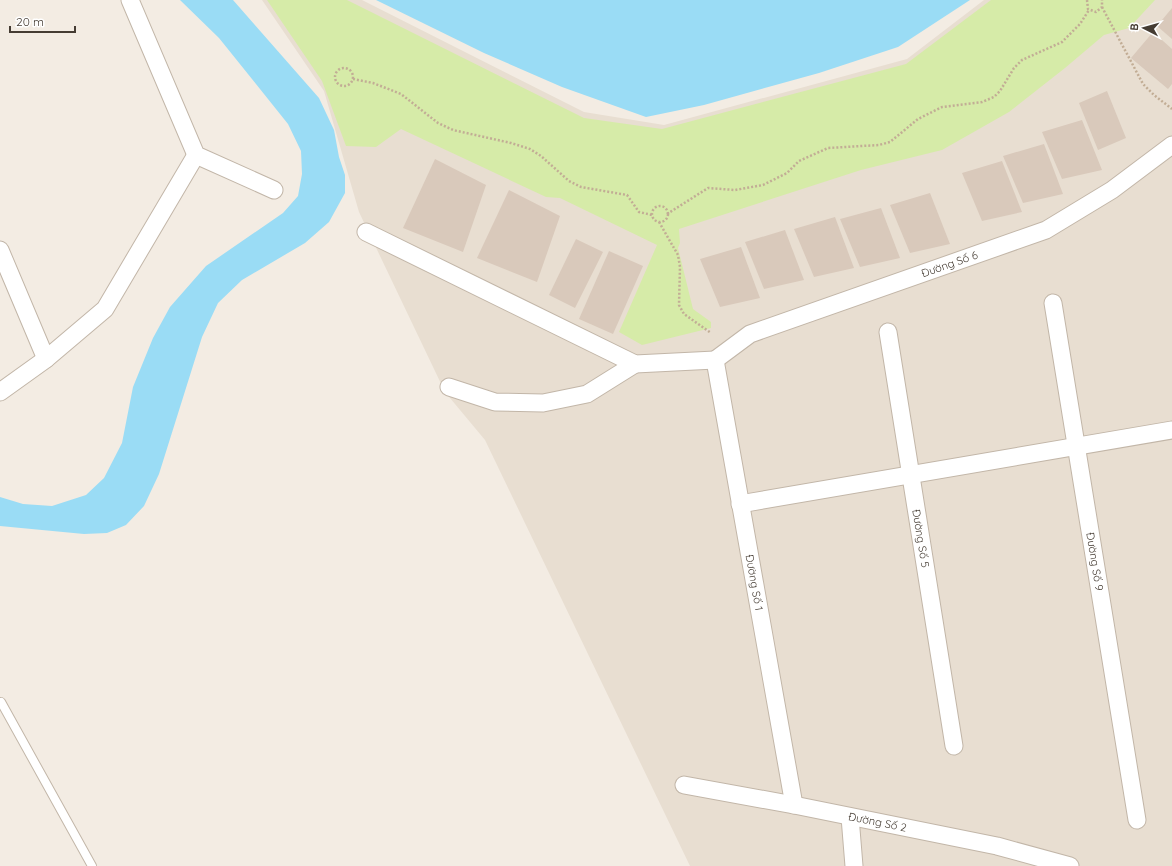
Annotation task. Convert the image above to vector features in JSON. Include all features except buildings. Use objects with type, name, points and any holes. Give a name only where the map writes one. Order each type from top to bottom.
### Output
[{"type":"street","points":[[130,0],[196,154],[274,190]]},
{"type":"street","name":"Đường Số 6","points":[[715,360],[750,334],[1046,230],[1112,190],[1172,145]]},
{"type":"street","points":[[0,392],[46,359],[105,309],[196,154]]},
{"type":"street","points":[[366,232],[635,364],[715,360]]},
{"type":"street","points":[[0,250],[46,359]]},
{"type":"street","name":"Đường Số 9","points":[[1053,303],[1138,820]]},
{"type":"street","name":"Đường Số 5","points":[[888,332],[954,746]]},
{"type":"street","name":"Đường Số 1","points":[[715,360],[794,805]]},
{"type":"street","points":[[449,388],[495,402],[543,403],[587,394],[635,364]]},
{"type":"street","points":[[740,504],[1172,430]]},
{"type":"street","name":"Đường Số 2","points":[[684,785],[794,805],[997,846],[1029,861],[1070,866]]},
{"type":"street","points":[[850,817],[854,866]]},
{"type":"lane","points":[[1,702],[92,866]]},
{"type":"path","points":[[1087,0],[1086,7],[1089,10],[1096,12],[1102,7]]},
{"type":"path","points":[[1102,0],[1102,7],[1143,84],[1172,109]]},
{"type":"path","points":[[659,222],[664,221],[668,214],[708,188],[736,190],[764,185],[787,173],[799,162],[828,148],[879,145],[890,142],[918,119],[942,107],[982,102],[994,97],[1000,91],[1014,68],[1022,60],[1062,42],[1080,24],[1089,10]]},
{"type":"path","points":[[348,69],[352,72],[353,79],[348,84],[343,85],[336,80],[336,74],[340,70],[348,69]]},
{"type":"path","points":[[353,79],[373,83],[401,94],[438,123],[453,130],[511,143],[530,149],[541,156],[569,181],[581,187],[627,195],[639,212],[652,215],[655,220],[659,222],[678,255],[680,267],[679,306],[684,314],[711,333]]},
{"type":"path","points":[[652,215],[654,209],[659,206],[664,208],[668,214]]},
{"type":"shaded area","points":[[262,0],[362,0],[584,112],[664,125],[907,59],[984,0],[1172,0],[1172,866],[690,866],[485,440],[445,392],[359,212],[324,91]]},
{"type":"green space","points":[[267,0],[347,0],[584,118],[662,129],[906,64],[991,0],[1155,0],[1129,28],[1104,35],[1009,112],[942,150],[861,170],[679,229],[680,243],[678,248],[693,309],[711,322],[711,328],[642,345],[619,332],[657,245],[560,198],[546,197],[401,129],[376,147],[346,146],[322,81]]},
{"type":"water","points":[[180,0],[233,0],[319,98],[334,130],[339,157],[345,175],[345,193],[329,222],[305,243],[242,280],[218,303],[202,337],[159,474],[144,506],[126,525],[107,533],[84,534],[0,526],[0,497],[23,504],[52,506],[86,495],[104,478],[122,443],[133,387],[153,338],[170,307],[206,266],[283,213],[298,196],[302,174],[301,151],[288,124],[219,38]]},
{"type":"water","points":[[376,0],[970,0],[898,47],[819,73],[704,105],[646,117],[562,87],[484,53]]}]
